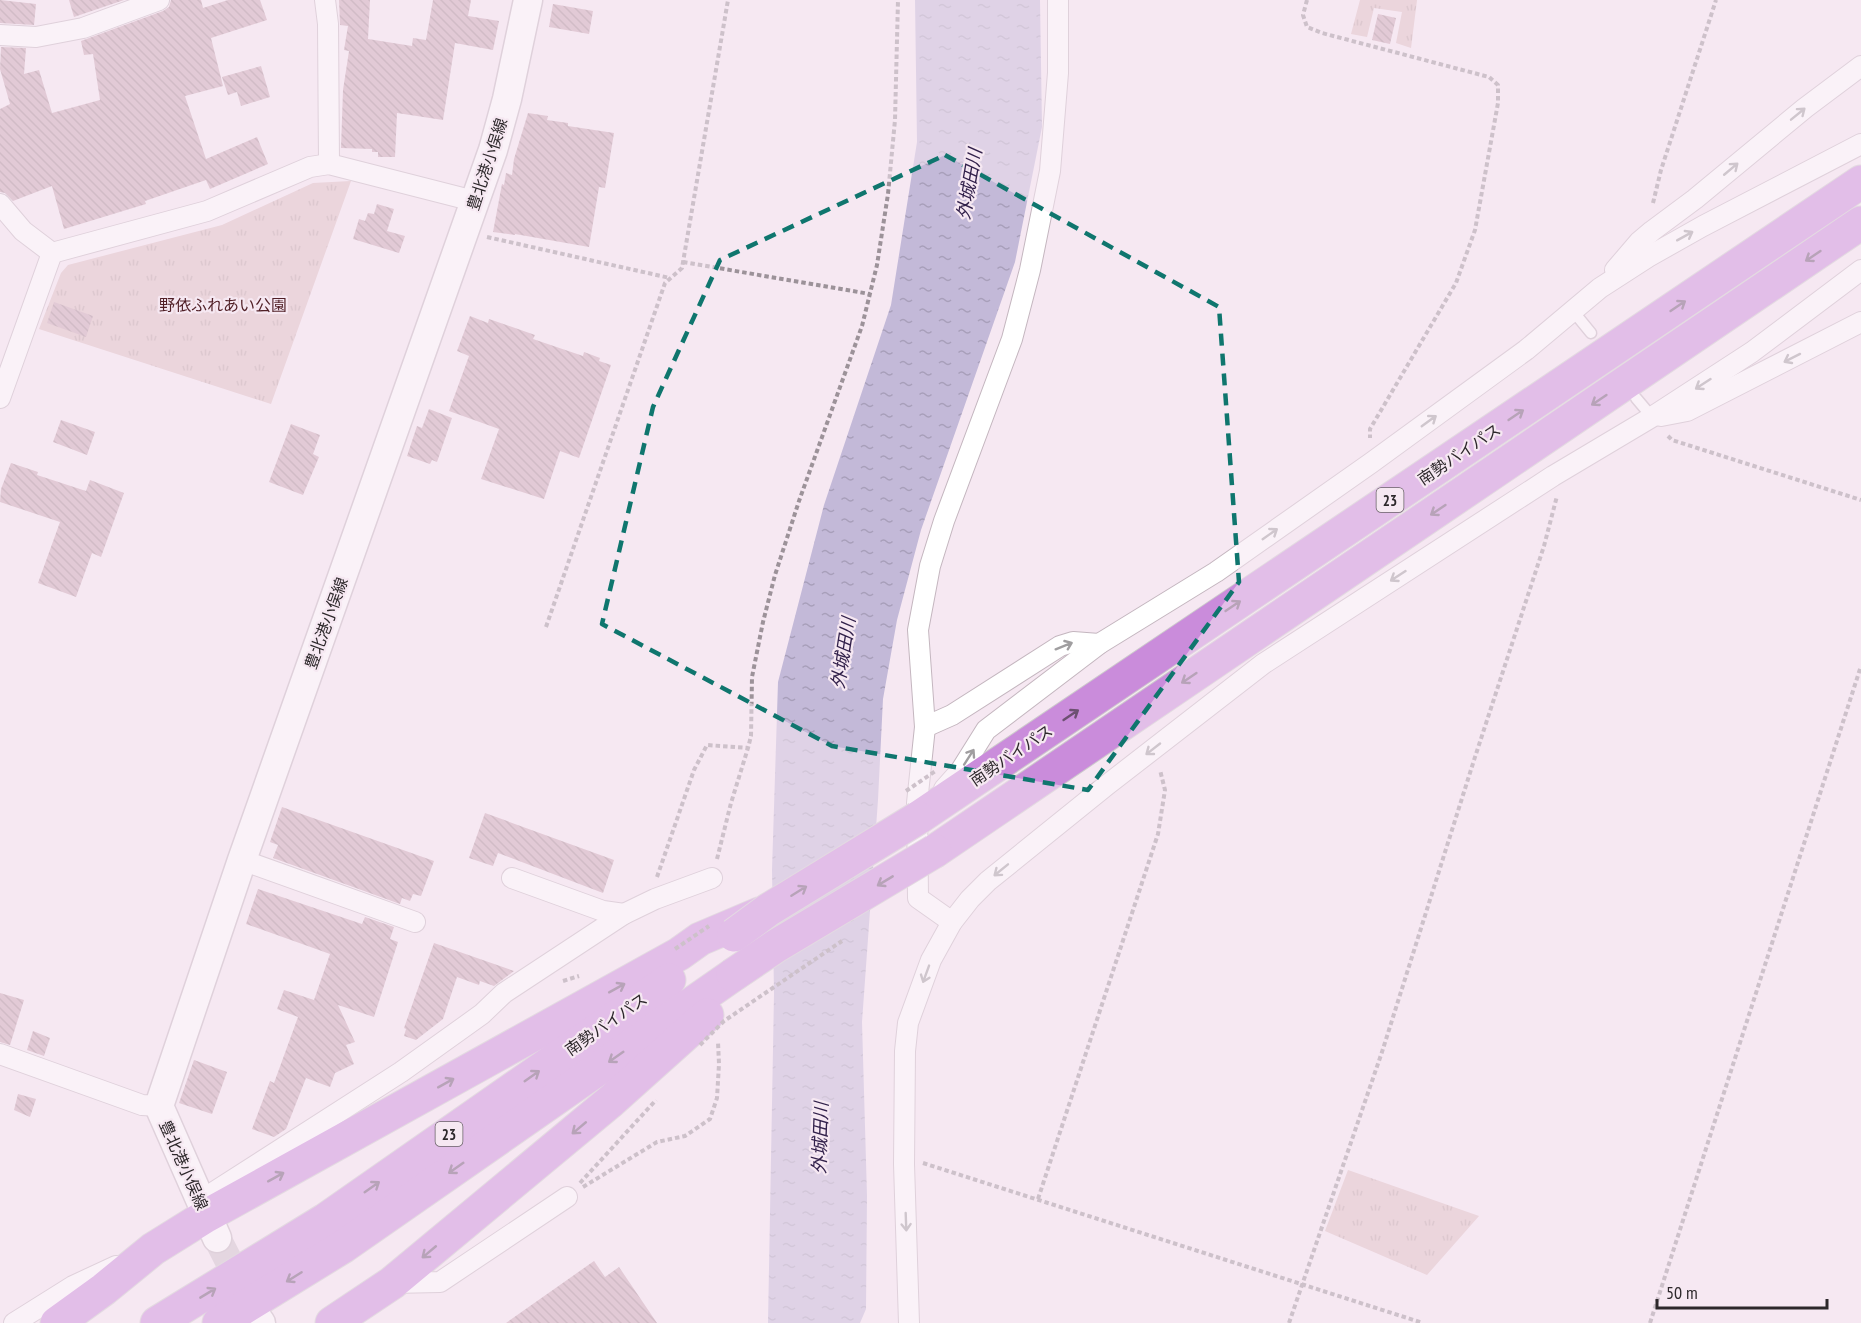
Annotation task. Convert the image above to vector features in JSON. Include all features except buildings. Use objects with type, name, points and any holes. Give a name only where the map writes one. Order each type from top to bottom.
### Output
[{"type":"highway","name":"南勢バイパス","points":[[157,1323],[325,1220],[768,910],[918,818],[1861,182]]},
{"type":"highway","name":"南勢バイパス","points":[[219,1323],[344,1246],[776,946],[935,851],[1861,223]]},
{"type":"highway","points":[[57,1323],[153,1249],[668,960],[700,939],[768,910]]},
{"type":"highway","points":[[332,1323],[392,1283],[611,1101],[722,1001],[776,946]]},
{"type":"main road","name":"豊北港小俣線","points":[[208,1218],[159,1107],[242,860],[493,150],[507,99],[528,0]]},
{"type":"street","points":[[0,34],[36,37],[83,28],[159,0]]},
{"type":"street","points":[[325,0],[328,24],[330,164]]},
{"type":"street","points":[[952,922],[918,898],[917,803],[925,727],[918,630],[930,566],[944,521],[1012,339],[1028,280],[1050,171],[1058,73],[1058,0]]},
{"type":"street","points":[[1600,288],[1639,242],[1805,108],[1861,66]]},
{"type":"street","points":[[918,818],[961,770],[986,730],[1099,644],[1216,572],[1371,463],[1526,350],[1600,288],[1648,257],[1703,226],[1861,144]]},
{"type":"street","points":[[52,253],[207,211],[310,167],[330,164],[474,201]]},
{"type":"street","points":[[0,204],[23,231],[52,253]]},
{"type":"street","points":[[0,398],[52,253]]},
{"type":"street","points":[[909,1323],[904,1164],[905,1051],[908,1023],[931,960],[952,922],[970,899],[988,881],[1155,747],[1263,664],[1554,476],[1652,417],[1752,352],[1861,270]]},
{"type":"street","points":[[1652,417],[1687,411],[1861,322]]},
{"type":"street","points":[[925,727],[952,715],[1060,646],[1073,642],[1099,644]]},
{"type":"street","points":[[242,860],[415,922]]},
{"type":"street","points":[[512,878],[603,910],[624,914]]},
{"type":"street","points":[[208,1218],[401,1072],[482,1014],[504,993],[624,914],[655,898],[712,878]]},
{"type":"street","points":[[0,1054],[142,1105],[159,1107]]},
{"type":"street","points":[[392,1283],[440,1282],[567,1197]]},
{"type":"street","points":[[14,1323],[73,1286],[153,1249]]},
{"type":"lane","points":[[1573,310],[1591,333]]},
{"type":"lane","points":[[1636,398],[1652,417]]},
{"type":"path","points":[[546,627],[665,283],[682,268],[728,0]]},
{"type":"path","points":[[712,878],[751,736],[752,677],[775,575],[878,265],[896,120],[898,0]]},
{"type":"path","points":[[1307,0],[1303,15],[1307,27],[1322,33],[1489,76],[1498,85],[1498,103],[1476,230],[1456,283],[1370,429],[1371,463]]},
{"type":"path","points":[[1652,231],[1654,198],[1661,170],[1716,0]]},
{"type":"path","points":[[465,232],[671,278]]},
{"type":"path","points":[[683,262],[870,294]]},
{"type":"path","points":[[1652,417],[1672,440],[1861,500]]},
{"type":"path","points":[[1289,1323],[1382,1052],[1555,511],[1558,490],[1554,476]]},
{"type":"path","points":[[1650,1323],[1861,666]]},
{"type":"path","points":[[655,898],[653,888],[694,770],[707,746],[748,748]]},
{"type":"path","points":[[1038,1199],[1158,834],[1165,790],[1155,747]]},
{"type":"path","points":[[693,1053],[724,1021],[848,937]]},
{"type":"path","points":[[567,1197],[657,1142],[686,1136],[710,1119],[717,1098],[718,1040]]},
{"type":"path","points":[[567,1197],[661,1094]]},
{"type":"path","points":[[904,1164],[926,1163],[1423,1323]]},
{"type":"highlighted area","points":[[945,155],[1219,307],[1239,582],[1088,790],[832,746],[602,624],[653,407],[720,260]]},
{"type":"green space","points":[[1360,0],[1417,0],[1411,48],[1396,43],[1402,12],[1374,8],[1367,37],[1351,34]]},
{"type":"green space","name":"野依ふれあい公園","points":[[351,181],[271,404],[39,329],[61,273],[68,265],[222,225],[313,183]]},
{"type":"green space","points":[[1348,1170],[1479,1216],[1427,1275],[1325,1231]]},
{"type":"water","name":"外城田川","points":[[915,0],[1040,0],[1042,127],[1015,262],[921,530],[897,620],[883,699],[862,1022],[867,1196],[866,1309],[860,1323],[768,1323],[774,994],[772,870],[778,682],[824,505],[891,305],[917,142]]},
{"type":"tunnel","points":[[217,1238],[245,1293]]}]
